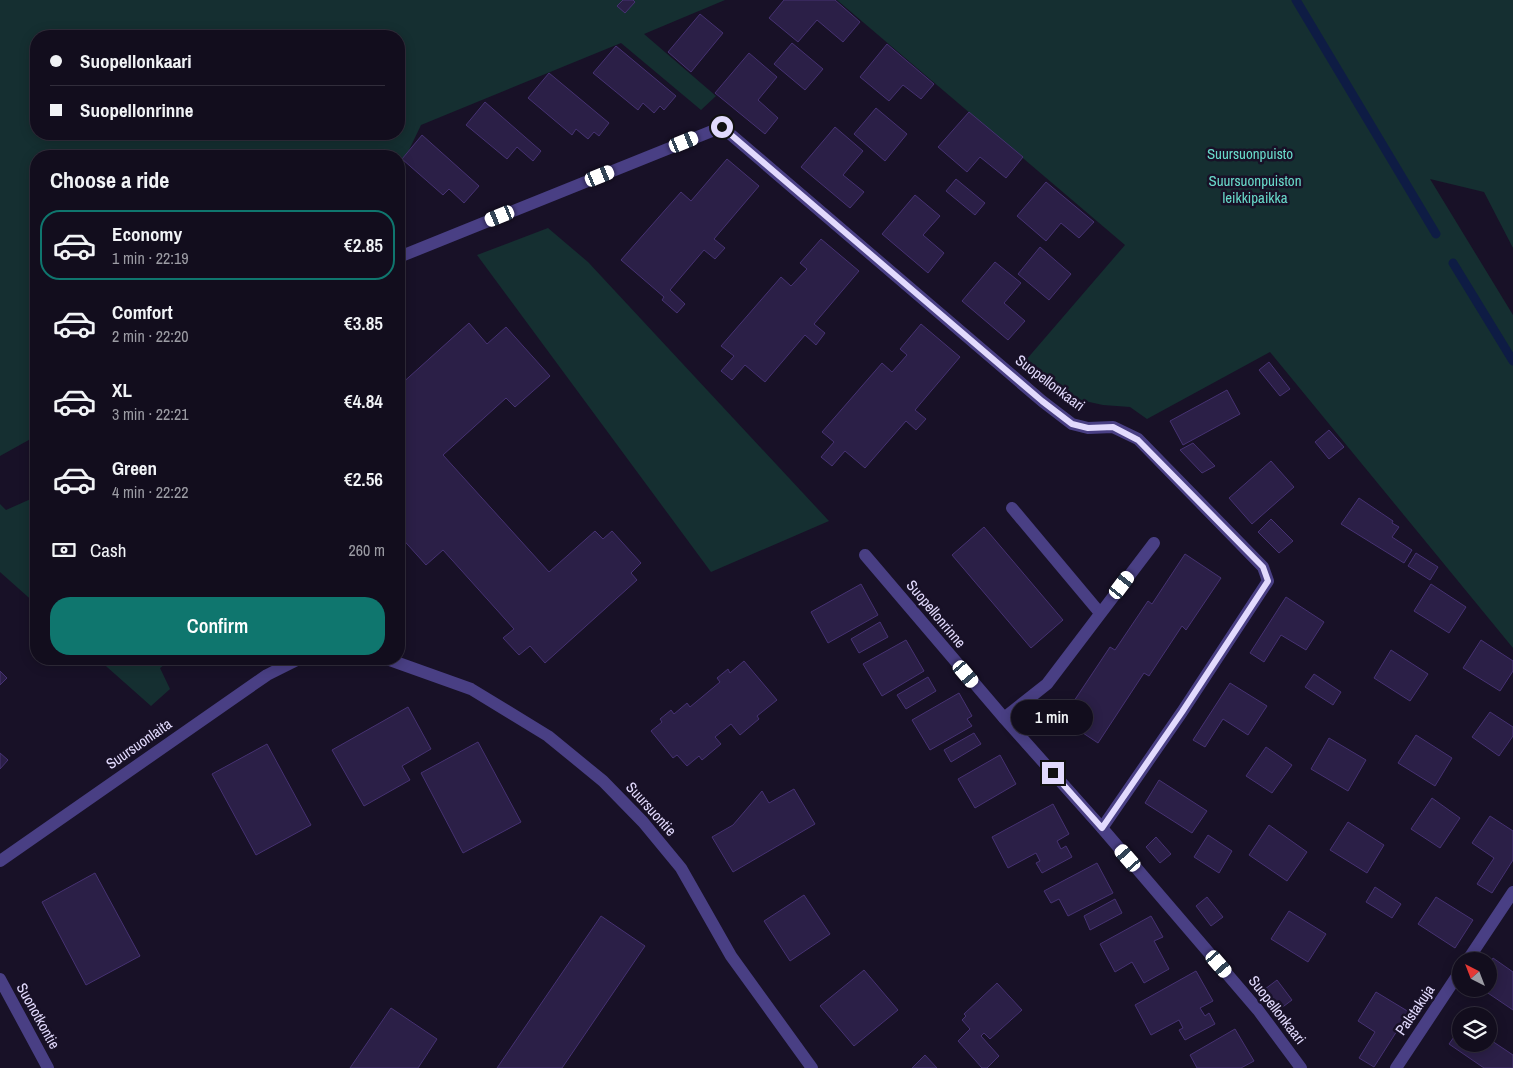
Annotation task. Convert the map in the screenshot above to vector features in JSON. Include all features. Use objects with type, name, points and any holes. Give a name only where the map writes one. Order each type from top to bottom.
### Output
[{"type":"street","name":"Suopellonkaari","points":[[405,255],[722,127],[1072,424],[1088,428],[1113,427],[1138,440],[1263,567],[1268,581],[1182,712],[1102,828],[1258,1010],[1301,1068]]},
{"type":"street","points":[[1012,508],[1100,613]]},
{"type":"street","points":[[1004,718],[1047,684],[1154,543]]},
{"type":"street","name":"Suopellonrinne","points":[[865,555],[1004,718],[1102,828]]},
{"type":"street","name":"Suursuonlaita","points":[[0,861],[266,675],[287,665]]},
{"type":"street","name":"Suursuontie","points":[[404,665],[471,688],[548,736],[603,781],[644,822],[680,868],[731,956],[812,1068]]},
{"type":"street","points":[[1473,952],[1513,892]]},
{"type":"street","name":"Suonotkontie","points":[[0,979],[48,1068]]},
{"type":"street","name":"Palstakuja","points":[[1396,1068],[1452,984]]},
{"type":"green space","points":[[0,0],[725,0],[644,34],[716,96],[701,110],[621,43],[421,125],[405,158],[405,150],[30,150],[30,439],[0,456]]},
{"type":"green space","name":"Suursuonpuisto","points":[[837,0],[1513,0],[1513,248],[1484,192],[1430,179],[1513,315],[1513,648],[1270,352],[1147,419],[1130,407],[1103,405],[1071,398],[1026,360],[1125,245]]},
{"type":"green space","points":[[548,228],[588,262],[829,521],[711,572],[477,255]]},
{"type":"green space","points":[[30,499],[30,599],[0,572],[0,504],[6,510]]},
{"type":"green space","points":[[105,665],[164,665],[160,668],[170,689],[151,706]]},
{"type":"building","points":[[623,0],[633,0],[635,2],[625,13],[617,6]]},
{"type":"building","points":[[784,0],[835,0],[860,22],[843,42],[817,20],[798,42],[769,18]]},
{"type":"building","points":[[700,14],[723,33],[691,72],[668,52]]},
{"type":"building","points":[[792,43],[823,69],[805,90],[774,64]]},
{"type":"building","points":[[887,44],[934,84],[921,99],[903,85],[889,101],[860,77]]},
{"type":"building","points":[[616,46],[676,96],[664,110],[660,106],[654,113],[643,103],[638,110],[593,73]]},
{"type":"building","points":[[749,53],[777,77],[758,100],[778,118],[765,134],[715,93]]},
{"type":"building","points":[[549,73],[609,123],[599,136],[594,132],[588,139],[576,129],[572,135],[528,98]]},
{"type":"building","points":[[485,102],[541,151],[533,161],[517,147],[507,159],[466,125]]},
{"type":"building","points":[[876,108],[907,134],[885,161],[854,134]]},
{"type":"building","points":[[969,112],[1023,157],[1006,178],[980,157],[967,172],[938,147]]},
{"type":"building","points":[[835,127],[863,151],[843,175],[864,192],[850,208],[801,167]]},
{"type":"building","points":[[422,135],[479,186],[464,203],[449,189],[443,195],[405,162],[405,155]]},
{"type":"building","points":[[727,159],[759,186],[714,239],[725,248],[715,259],[704,250],[670,290],[685,304],[677,313],[662,300],[664,297],[621,260],[681,192],[691,201]]},
{"type":"building","points":[[956,179],[985,203],[975,215],[946,191]]},
{"type":"building","points":[[1046,182],[1094,222],[1079,238],[1061,223],[1046,241],[1017,216]]},
{"type":"building","points":[[915,195],[940,216],[923,235],[944,253],[928,273],[882,234]]},
{"type":"building","points":[[821,239],[859,271],[814,324],[825,333],[816,345],[805,335],[765,382],[745,365],[732,380],[721,371],[734,356],[721,346],[781,277],[791,286],[807,269],[800,263]]},
{"type":"building","points":[[1040,247],[1071,274],[1049,300],[1018,274]]},
{"type":"building","points":[[995,262],[1021,283],[1004,303],[1025,321],[1008,340],[962,301]]},
{"type":"building","points":[[469,323],[487,344],[506,327],[550,376],[515,407],[506,398],[443,455],[549,572],[595,531],[603,539],[612,531],[641,563],[631,573],[637,580],[545,663],[530,646],[519,655],[503,638],[514,629],[443,550],[426,565],[405,542],[405,381]]},
{"type":"building","points":[[921,324],[960,357],[915,410],[926,419],[916,430],[906,421],[865,468],[845,451],[832,466],[821,457],[834,442],[822,432],[882,363],[892,372],[907,355],[900,349]]},
{"type":"building","points":[[1269,362],[1290,389],[1280,396],[1259,370]]},
{"type":"building","points":[[1227,390],[1240,414],[1183,445],[1170,421]]},
{"type":"building","points":[[1329,430],[1344,447],[1329,459],[1315,442]]},
{"type":"building","points":[[1193,443],[1215,466],[1202,473],[1180,450]]},
{"type":"building","points":[[1271,461],[1294,487],[1252,524],[1229,498]]},
{"type":"building","points":[[1359,498],[1399,527],[1392,537],[1412,550],[1404,563],[1341,524]]},
{"type":"building","points":[[1271,519],[1293,541],[1279,553],[1258,532]]},
{"type":"building","points":[[984,527],[1063,620],[1031,648],[952,555]]},
{"type":"building","points":[[1416,553],[1438,567],[1430,580],[1408,566]]},
{"type":"building","points":[[1185,554],[1221,578],[1186,630],[1182,626],[1149,676],[1144,673],[1098,743],[1062,719],[1110,647],[1115,650],[1148,601],[1152,604]]},
{"type":"building","points":[[861,584],[878,615],[828,643],[811,612]]},
{"type":"building","points":[[1431,584],[1466,607],[1449,633],[1414,611]]},
{"type":"building","points":[[1286,597],[1324,622],[1306,650],[1281,635],[1264,662],[1250,653]]},
{"type":"building","points":[[880,622],[888,637],[859,653],[851,639]]},
{"type":"building","points":[[906,640],[924,671],[882,696],[863,664]]},
{"type":"building","points":[[1481,640],[1513,661],[1513,671],[1500,691],[1463,668]]},
{"type":"building","points":[[1391,650],[1428,674],[1410,701],[1374,678]]},
{"type":"building","points":[[744,661],[777,700],[757,716],[759,719],[740,735],[731,724],[715,737],[721,744],[702,760],[699,756],[687,766],[677,755],[673,758],[651,731],[662,722],[660,719],[671,710],[674,714],[687,703],[690,707],[720,682],[717,678],[728,669],[730,673]]},
{"type":"building","points":[[0,671],[7,678],[0,685]]},
{"type":"building","points":[[1314,674],[1341,692],[1333,705],[1305,687]]},
{"type":"building","points":[[928,677],[936,691],[906,709],[897,695]]},
{"type":"building","points":[[1230,683],[1267,706],[1248,735],[1223,719],[1205,747],[1193,740]]},
{"type":"building","points":[[959,693],[972,716],[967,719],[972,726],[930,750],[912,720]]},
{"type":"building","points":[[408,707],[431,749],[402,766],[410,780],[364,806],[332,750]]},
{"type":"building","points":[[1490,712],[1513,727],[1513,736],[1499,756],[1472,737]]},
{"type":"building","points":[[974,733],[981,744],[951,762],[944,750]]},
{"type":"building","points":[[1416,735],[1452,758],[1435,786],[1398,763]]},
{"type":"building","points":[[1329,738],[1366,760],[1348,791],[1311,769]]},
{"type":"building","points":[[478,742],[521,822],[463,853],[421,773]]},
{"type":"building","points":[[267,744],[311,825],[256,855],[212,774]]},
{"type":"building","points":[[1266,747],[1292,765],[1272,793],[1246,776]]},
{"type":"building","points":[[0,753],[8,760],[0,769]]},
{"type":"building","points":[[1000,755],[1016,784],[975,808],[958,779]]},
{"type":"building","points":[[1159,780],[1207,811],[1192,833],[1145,803]]},
{"type":"building","points":[[794,789],[815,824],[733,872],[712,837],[733,825],[762,791],[769,803]]},
{"type":"building","points":[[1432,798],[1460,818],[1440,848],[1411,829]]},
{"type":"building","points":[[1053,804],[1069,834],[1057,841],[1061,849],[1066,846],[1072,857],[1042,873],[1036,863],[1040,861],[1036,853],[1008,868],[992,837]]},
{"type":"building","points":[[1490,816],[1513,831],[1513,860],[1492,893],[1477,884],[1494,858],[1472,843]]},
{"type":"building","points":[[1348,822],[1384,845],[1367,873],[1330,850]]},
{"type":"building","points":[[1269,825],[1307,852],[1287,881],[1249,855]]},
{"type":"building","points":[[1208,835],[1232,851],[1219,873],[1194,857]]},
{"type":"building","points":[[1156,837],[1171,854],[1160,863],[1146,847]]},
{"type":"building","points":[[1097,863],[1113,893],[1068,916],[1059,899],[1051,903],[1044,891]]},
{"type":"building","points":[[95,873],[140,956],[86,985],[42,902]]},
{"type":"building","points":[[1375,887],[1401,904],[1392,918],[1366,902]]},
{"type":"building","points":[[804,895],[830,934],[790,961],[764,921]]},
{"type":"building","points":[[1207,897],[1223,917],[1211,926],[1196,906]]},
{"type":"building","points":[[1436,897],[1473,920],[1455,948],[1418,924]]},
{"type":"building","points":[[1115,899],[1122,913],[1090,930],[1084,916]]},
{"type":"building","points":[[1289,911],[1326,934],[1308,962],[1271,939]]},
{"type":"building","points":[[601,916],[645,946],[562,1068],[497,1068]]},
{"type":"building","points":[[1151,916],[1163,937],[1154,941],[1169,969],[1144,983],[1132,962],[1115,972],[1100,944]]},
{"type":"building","points":[[1498,962],[1513,972],[1513,1010],[1495,998],[1498,998]]},
{"type":"building","points":[[864,970],[898,1010],[854,1046],[820,1006]]},
{"type":"building","points":[[1196,971],[1213,1001],[1200,1008],[1205,1016],[1209,1013],[1215,1024],[1185,1040],[1179,1030],[1183,1028],[1179,1020],[1151,1035],[1135,1005]]},
{"type":"building","points":[[1277,980],[1292,1000],[1280,1009],[1265,989]]},
{"type":"building","points":[[997,983],[1022,1010],[990,1039],[984,1033],[981,1036],[999,1056],[987,1068],[982,1068],[958,1041],[970,1029],[962,1020],[966,1016],[964,1014]]},
{"type":"building","points":[[1376,992],[1409,1012],[1374,1067],[1359,1058],[1375,1032],[1358,1021]]},
{"type":"building","points":[[391,1008],[437,1039],[418,1068],[350,1068]]},
{"type":"building","points":[[1235,1029],[1254,1061],[1241,1068],[1197,1068],[1190,1055]]},
{"type":"building","points":[[1497,1044],[1513,1055],[1513,1068],[1484,1068],[1461,1052],[1497,1052]]},
{"type":"building","points":[[925,1055],[937,1068],[912,1068]]},
{"type":"waterway","points":[[1296,0],[1436,234]]},
{"type":"waterway","points":[[1453,263],[1513,361]]},
{"type":"route","points":[[722,127],[1042,401],[1072,424],[1088,428],[1113,427],[1138,440],[1263,567],[1268,581],[1182,712],[1102,828],[1053,773]]},
{"type":"park label","name":"Suursuonpuiston leikkipaikka","points":[[1255,190]]}]
